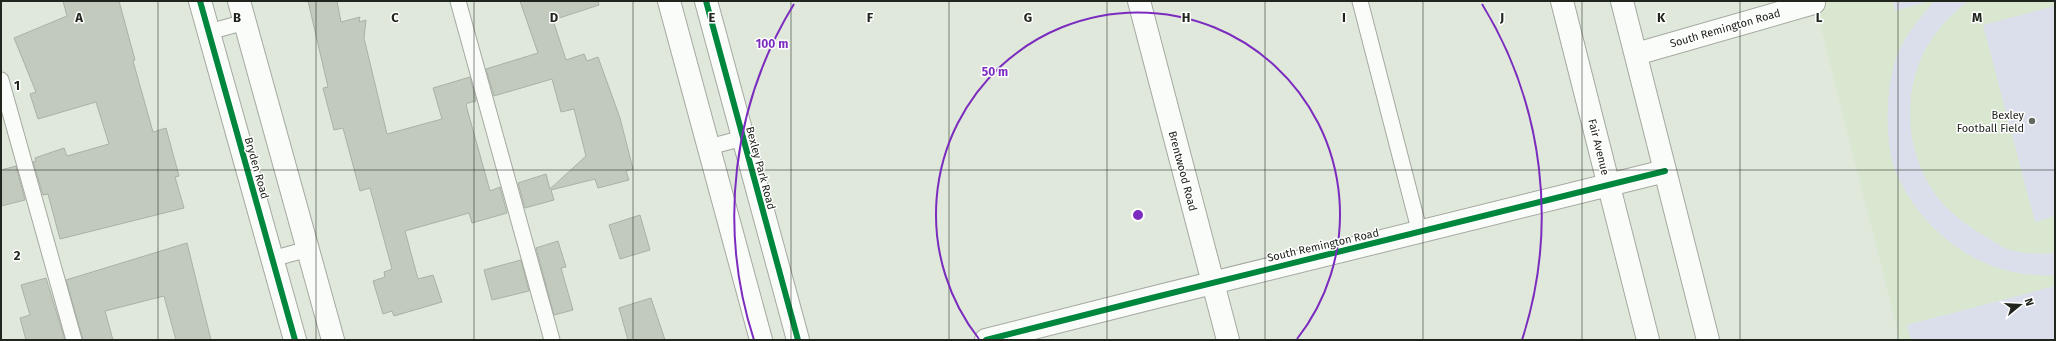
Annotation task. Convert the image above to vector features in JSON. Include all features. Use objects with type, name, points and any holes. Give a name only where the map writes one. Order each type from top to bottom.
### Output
[{"type":"street","name":"Bryden Road","points":[[200,1],[295,340]]},
{"type":"street","points":[[238,1],[333,340]]},
{"type":"street","points":[[669,1],[761,340]]},
{"type":"street","name":"Bexley Park Road","points":[[706,1],[798,340]]},
{"type":"street","name":"Brentwood Road","points":[[1139,1],[1228,340]]},
{"type":"street","name":"Fair Avenue","points":[[1562,1],[1648,340]]},
{"type":"street","points":[[1622,1],[1708,340]]},
{"type":"street","name":"South Remington Road","points":[[1636,54],[1814,3]]},
{"type":"street","name":"South Remington Road","points":[[986,340],[1213,282],[1420,233],[1665,171]]},
{"type":"lane","points":[[458,1],[552,340]]},
{"type":"lane","points":[[1360,1],[1420,233]]},
{"type":"lane","points":[[209,32],[244,22]]},
{"type":"lane","points":[[1,80],[74,340]]},
{"type":"lane","points":[[709,147],[743,138]]},
{"type":"lane","points":[[272,259],[308,249]]},
{"type":"shaded area","points":[[1814,1],[2055,1],[2055,340],[1900,340]]},
{"type":"shaded area","points":[[1893,1],[1930,1],[1895,11]]},
{"type":"shaded area","points":[[1934,1],[1970,1],[1954,12],[1933,37],[1915,74],[1911,95],[1910,116],[1912,136],[1917,157],[1924,176],[1935,194],[1951,212],[1970,227],[2001,246],[2013,251],[2025,253],[2055,253],[2055,275],[2030,275],[2005,270],[1982,262],[1961,250],[1941,235],[1924,217],[1909,197],[1897,175],[1890,152],[1888,124],[1892,73],[1899,52],[1908,34]]},
{"type":"shaded area","name":"Bexley Football Field","points":[[2055,6],[2055,216],[2035,222],[1983,25]]},
{"type":"shaded area","points":[[2055,286],[2055,340],[1911,340],[1907,325]]},
{"type":"building","points":[[63,1],[119,1],[135,60],[133,61],[153,132],[166,128],[179,176],[175,177],[184,208],[60,239],[48,194],[43,195],[33,162],[36,161],[35,158],[64,148],[67,156],[109,144],[96,102],[38,119],[30,94],[36,92],[14,38],[67,16]]},
{"type":"building","points":[[308,1],[337,1],[341,22],[360,17],[359,22],[366,20],[364,38],[387,134],[442,119],[433,88],[470,77],[476,101],[466,105],[490,191],[500,187],[507,213],[472,223],[469,213],[405,231],[418,279],[433,275],[442,302],[394,316],[392,311],[383,314],[373,281],[385,277],[384,272],[392,269],[370,188],[360,191],[343,128],[334,130],[323,88],[328,87]]},
{"type":"building","points":[[520,1],[598,1],[599,5],[553,20],[566,60],[584,54],[587,61],[598,57],[620,118],[633,169],[626,171],[629,180],[598,188],[595,179],[551,190],[554,200],[525,208],[518,183],[546,174],[550,189],[586,156],[574,109],[561,112],[552,79],[494,96],[486,69],[538,53]]},
{"type":"building","points":[[16,166],[25,200],[1,206],[1,170]]},
{"type":"building","points":[[640,215],[650,250],[620,259],[609,225]]},
{"type":"building","points":[[558,241],[566,267],[561,268],[573,310],[554,315],[536,248]]},
{"type":"building","points":[[187,243],[211,340],[176,340],[164,296],[105,311],[113,340],[83,340],[66,280]]},
{"type":"building","points":[[521,260],[529,291],[492,300],[484,270]]},
{"type":"building","points":[[46,278],[65,340],[26,340],[20,318],[30,315],[21,285]]},
{"type":"building","points":[[651,298],[665,340],[628,340],[619,308]]},
{"type":"cycle path","points":[[200,1],[295,340]]},
{"type":"cycle path","points":[[706,1],[798,340]]},
{"type":"cycle path","points":[[986,340],[1665,171]]},
{"type":"place","name":"Bexley Football Field","points":[[2032,121]]}]
